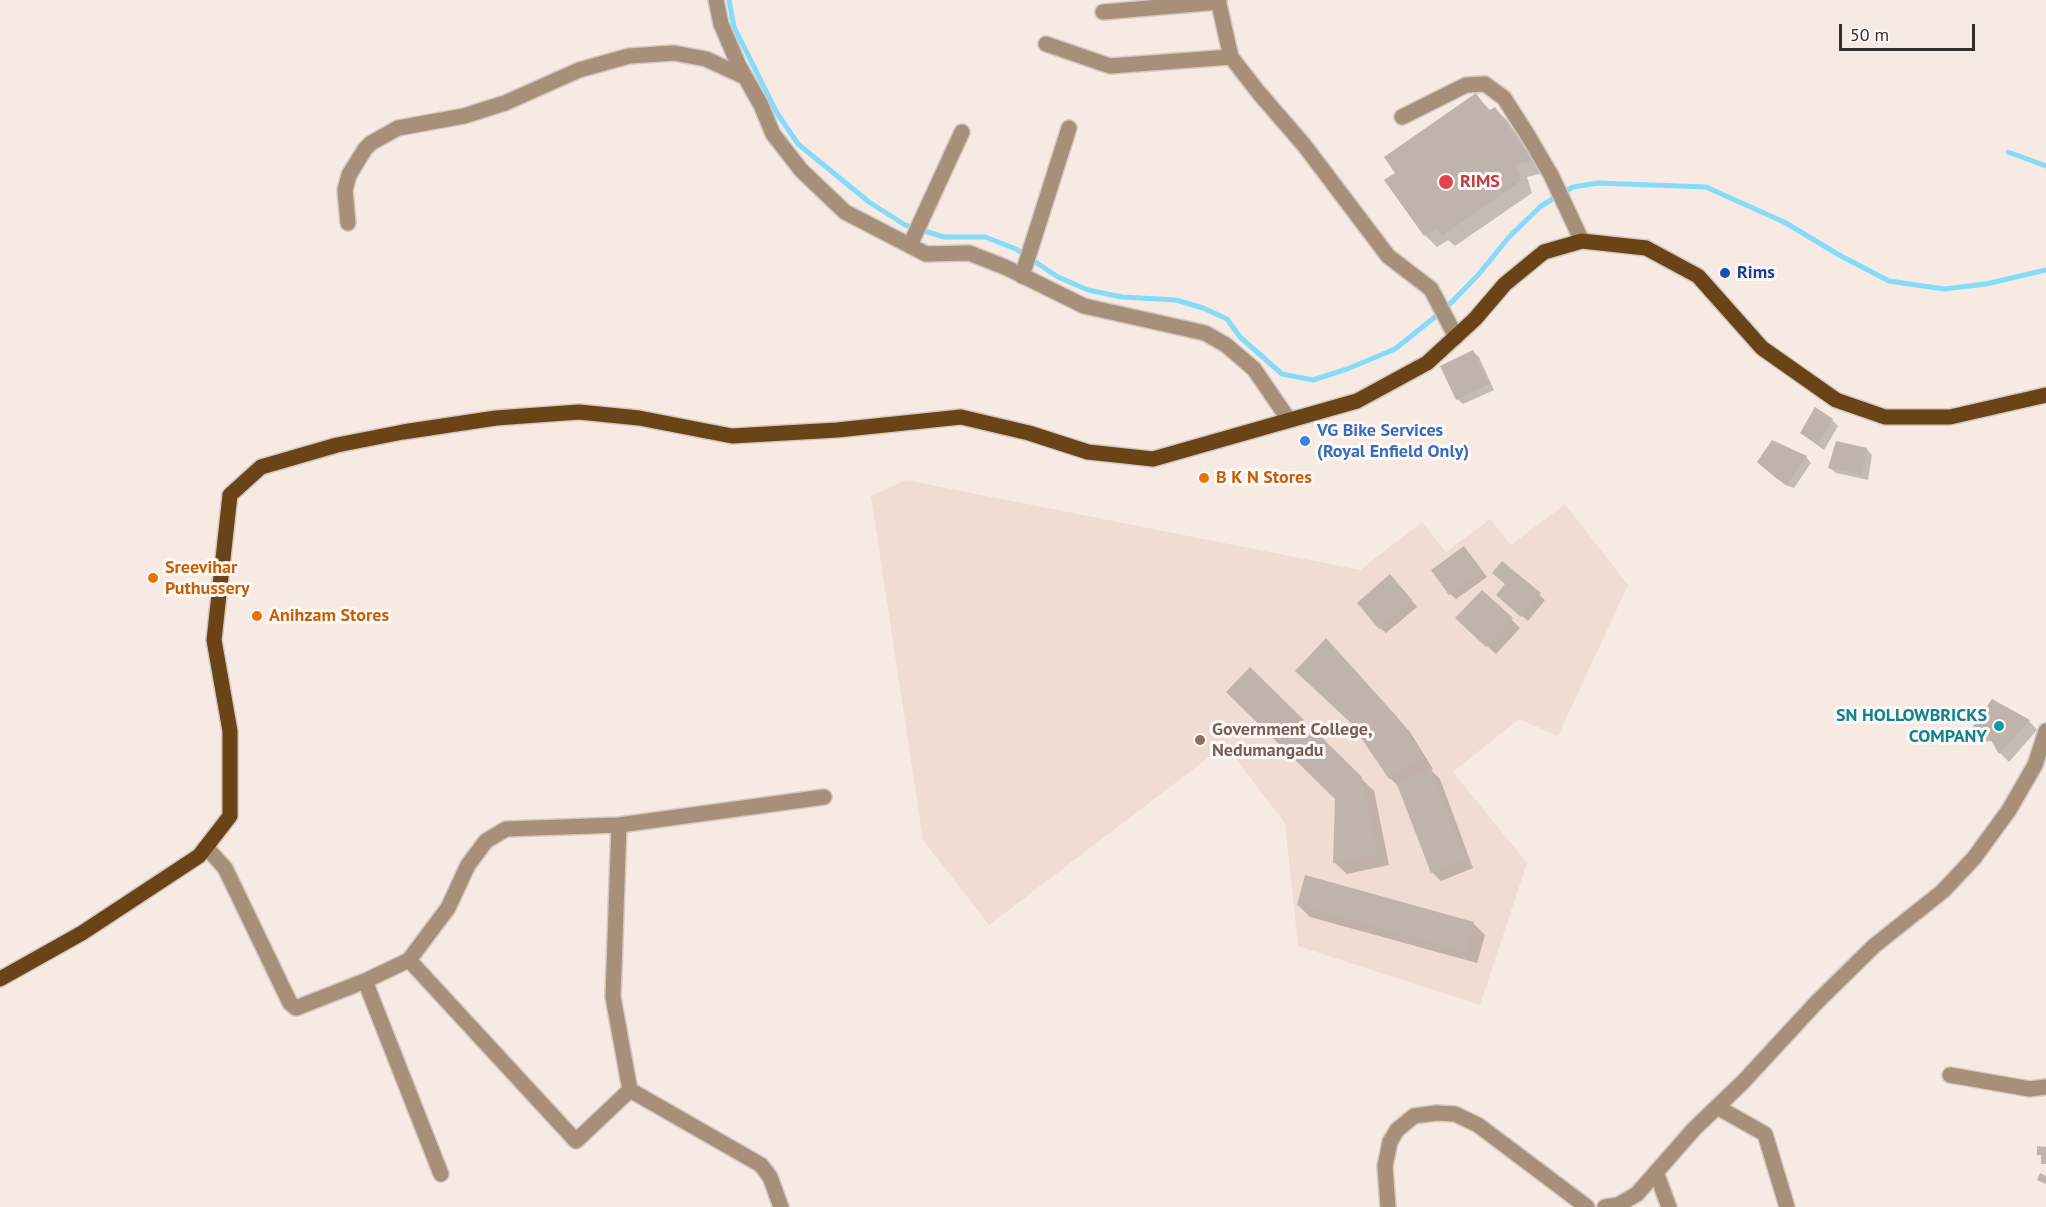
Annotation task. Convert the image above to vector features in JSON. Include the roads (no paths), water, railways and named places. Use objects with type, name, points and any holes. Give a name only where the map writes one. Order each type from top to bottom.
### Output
[{"type":"main road","points":[[0,978],[82,933],[199,856],[230,816],[230,731],[214,640],[230,495],[261,467],[337,445],[496,418],[579,412],[639,418],[732,436],[837,430],[961,417],[1029,432],[1088,452],[1153,459],[1357,401],[1427,363],[1475,319],[1505,284],[1544,252],[1582,241],[1646,248],[1698,276],[1762,348],[1836,400],[1885,417],[1950,417],[2046,395]]},
{"type":"street","points":[[716,0],[721,24],[773,134],[801,170],[845,212],[926,254],[969,253],[1084,306],[1205,333],[1226,345],[1254,369],[1289,420]]},
{"type":"street","points":[[1103,12],[1218,1],[1231,57],[1305,146],[1388,256],[1431,289],[1456,337]]},
{"type":"street","points":[[1046,44],[1110,66],[1231,57]]},
{"type":"street","points":[[348,223],[345,190],[349,175],[371,143],[398,128],[464,116],[505,103],[579,70],[629,56],[674,53],[706,59],[745,77]]},
{"type":"street","points":[[1402,117],[1466,85],[1485,84],[1504,98],[1551,175],[1582,241]]},
{"type":"street","points":[[1022,276],[1069,128]]},
{"type":"street","points":[[910,245],[962,132]]},
{"type":"street","points":[[1605,1207],[1618,1205],[1637,1194],[1694,1129],[1743,1082],[1816,1003],[1874,946],[1943,891],[1974,858],[2014,801],[2035,765],[2046,731]]},
{"type":"street","points":[[206,847],[225,868],[290,1003],[296,1008],[365,981],[409,960],[448,908],[468,865],[486,841],[506,829],[619,825],[824,797]]},
{"type":"street","points":[[619,825],[613,998],[630,1090],[761,1165],[770,1177],[781,1207]]},
{"type":"street","points":[[409,960],[576,1141],[630,1090]]},
{"type":"street","points":[[365,981],[441,1174]]},
{"type":"street","points":[[1950,1075],[2030,1089],[2046,1087]]},
{"type":"street","points":[[1717,1107],[1765,1134],[1787,1207]]},
{"type":"street","points":[[1389,1207],[1385,1166],[1390,1142],[1397,1130],[1414,1116],[1436,1113],[1455,1114],[1478,1125],[1587,1207]]},
{"type":"street","points":[[1656,1173],[1670,1207]]},
{"type":"waterway","points":[[729,0],[734,27],[777,113],[798,144],[869,202],[905,225],[944,237],[985,237],[1016,249],[1058,277],[1088,290],[1122,297],[1176,300],[1203,308],[1227,319],[1240,337],[1282,374],[1313,380],[1395,349],[1445,309],[1479,274],[1509,237],[1541,206],[1573,187],[1598,183],[1706,187],[1784,222],[1889,281],[1944,289],[1986,284],[2046,270]]},
{"type":"waterway","points":[[2008,152],[2046,166]]},
{"type":"place","name":"RIMS","points":[[1446,182]]},
{"type":"place","name":"Rims","points":[[1725,273]]},
{"type":"place","name":"VG Bike Services (Royal Enfield Only)","points":[[1305,441]]},
{"type":"place","name":"B K N Stores","points":[[1204,478]]},
{"type":"place","name":"Sreevihar Puthussery","points":[[153,578]]},
{"type":"place","name":"Anihzam Stores","points":[[257,616]]},
{"type":"place","name":"SN HOLLOWBRICKS COMPANY","points":[[1999,726]]},
{"type":"place","name":"Government College, Nedumangadu","points":[[1200,740]]}]
